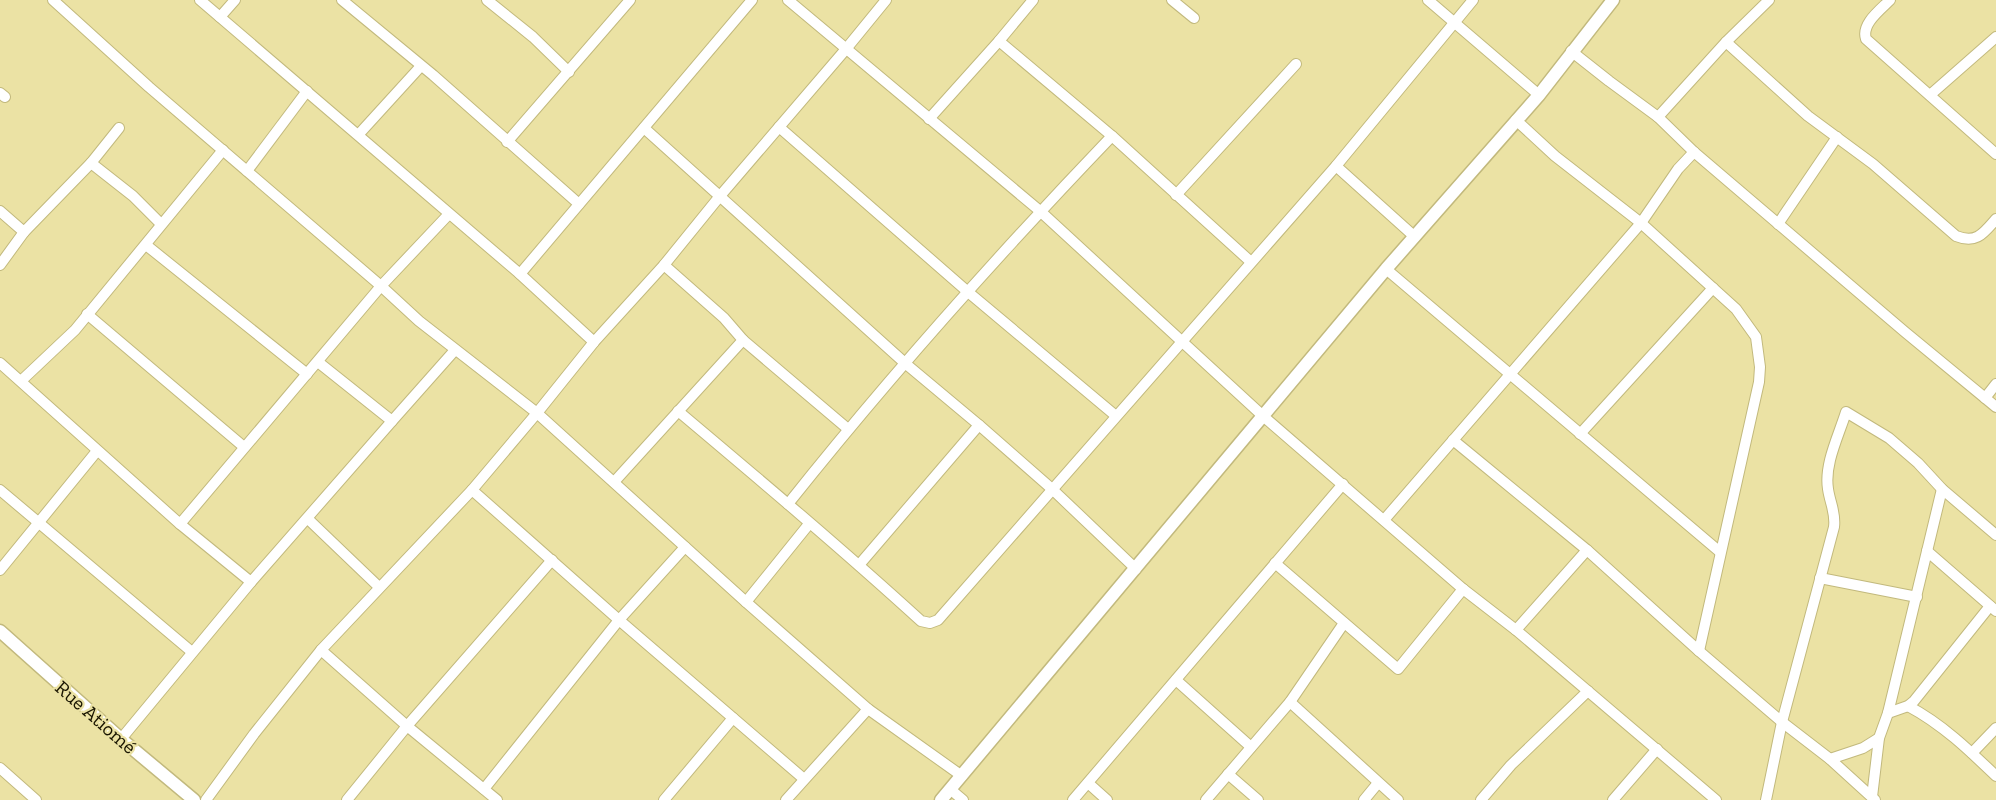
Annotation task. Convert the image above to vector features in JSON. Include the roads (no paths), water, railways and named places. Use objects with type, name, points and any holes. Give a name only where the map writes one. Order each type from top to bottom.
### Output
[{"type":"street","points":[[54,0],[150,87],[419,321],[537,414],[868,709],[962,776]]},
{"type":"street","points":[[200,0],[359,134],[520,274],[594,342]]},
{"type":"street","points":[[220,17],[236,0]]},
{"type":"street","points":[[342,0],[355,4],[421,66],[579,204]]},
{"type":"street","points":[[487,0],[533,38],[569,72]]},
{"type":"street","points":[[507,142],[630,0]]},
{"type":"street","points":[[520,274],[752,0]]},
{"type":"street","points":[[788,0],[1040,211],[1264,416],[1463,589],[1516,630],[1716,800]]},
{"type":"street","points":[[206,800],[265,720],[321,650],[472,490],[537,414],[594,342],[664,265],[886,0]]},
{"type":"street","points":[[929,119],[1000,41],[1033,0]]},
{"type":"street","points":[[1172,0],[1194,18]]},
{"type":"street","points":[[1428,0],[1539,94]]},
{"type":"street","points":[[678,411],[859,565],[921,621],[930,623],[938,620],[1336,166],[1473,0]]},
{"type":"street","points":[[941,800],[1386,269],[1539,94],[1613,0]]},
{"type":"street","points":[[1658,118],[1726,42],[1769,0]]},
{"type":"street","points":[[1890,0],[1866,26],[1864,32],[1866,39],[1996,154]]},
{"type":"street","points":[[1930,95],[1996,37]]},
{"type":"street","points":[[1000,41],[1112,136],[1251,262]]},
{"type":"street","points":[[1726,42],[1808,116],[1873,164],[1956,236],[1968,240],[1975,238],[1983,234],[1996,219]]},
{"type":"street","points":[[1572,51],[1658,118],[1694,152],[1778,224],[1996,407]]},
{"type":"street","points":[[1176,195],[1296,64]]},
{"type":"street","points":[[359,134],[421,66]]},
{"type":"street","points":[[247,171],[307,92]]},
{"type":"street","points":[[1516,120],[1555,156],[1641,223],[1713,288],[1736,309],[1756,337],[1760,367],[1759,382],[1698,651]]},
{"type":"street","points":[[779,127],[968,292],[1116,416]]},
{"type":"street","points":[[0,265],[24,232],[91,163],[119,128]]},
{"type":"street","points":[[644,128],[906,364],[1052,489],[1136,569]]},
{"type":"street","points":[[788,504],[848,429],[968,292],[1040,211],[1112,136]]},
{"type":"street","points":[[1778,224],[1837,137]]},
{"type":"street","points":[[22,380],[64,341],[146,245],[161,224],[223,150]]},
{"type":"street","points":[[1384,520],[1641,223],[1678,168],[1694,152]]},
{"type":"street","points":[[91,163],[133,196],[161,224]]},
{"type":"street","points":[[1336,166],[1415,237]]},
{"type":"street","points":[[0,211],[24,232]]},
{"type":"street","points":[[180,524],[381,286],[449,214]]},
{"type":"street","points":[[146,245],[307,374]]},
{"type":"street","points":[[664,265],[724,318],[743,340],[848,429]]},
{"type":"street","points":[[1386,269],[1720,552]]},
{"type":"street","points":[[1580,434],[1713,288]]},
{"type":"street","points":[[87,314],[244,447]]},
{"type":"street","points":[[614,482],[743,340]]},
{"type":"street","points":[[120,739],[251,582],[455,350]]},
{"type":"street","points":[[318,362],[392,421]]},
{"type":"street","points":[[0,363],[22,380],[97,451],[180,524],[251,582]]},
{"type":"street","points":[[1985,398],[1996,384]]},
{"type":"street","points":[[1766,800],[1782,722],[1836,518],[1828,488],[1829,466],[1846,412],[1889,438],[1918,462],[1942,489],[1996,535]]},
{"type":"street","points":[[859,565],[979,425]]},
{"type":"street","points":[[1453,440],[1587,550],[1698,651],[1782,722],[1830,759],[1874,798]]},
{"type":"street","points":[[0,570],[97,451]]},
{"type":"street","points":[[1073,800],[1342,484]]},
{"type":"street","points":[[1874,798],[1879,738],[1888,713],[1942,489]]},
{"type":"street","points":[[0,490],[192,652]]},
{"type":"street","points":[[472,490],[619,620],[804,779]]},
{"type":"street","points":[[308,519],[379,587]]},
{"type":"street","points":[[746,602],[809,524]]},
{"type":"street","points":[[484,789],[619,620],[685,547]]},
{"type":"street","points":[[1516,630],[1587,550]]},
{"type":"street","points":[[1888,713],[1908,706],[1993,608],[1927,551]]},
{"type":"street","points":[[351,799],[407,726],[552,560]]},
{"type":"street","points":[[1275,564],[1398,669],[1463,589]]},
{"type":"street","points":[[1820,578],[1917,597]]},
{"type":"street","points":[[1206,800],[1290,702],[1344,623]]},
{"type":"street","name":"Rue Atiomé","points":[[0,631],[120,739],[194,800]]},
{"type":"street","points":[[321,650],[407,726],[496,800]]},
{"type":"street","points":[[1176,680],[1251,747]]},
{"type":"street","points":[[1480,800],[1511,765],[1588,691]]},
{"type":"street","points":[[1290,702],[1398,800]]},
{"type":"street","points":[[1908,706],[1934,720],[1996,776]]},
{"type":"street","points":[[786,800],[868,709]]},
{"type":"street","points":[[664,800],[733,718]]},
{"type":"street","points":[[1972,753],[1996,728]]},
{"type":"street","points":[[1830,759],[1863,748],[1879,738]]},
{"type":"street","points":[[1613,800],[1657,749]]},
{"type":"street","points":[[0,768],[36,800]]},
{"type":"street","points":[[1228,774],[1258,800]]},
{"type":"street","points":[[1088,783],[1107,800]]},
{"type":"street","points":[[1364,800],[1378,783]]},
{"type":"street","points":[[950,789],[963,800]]}]
